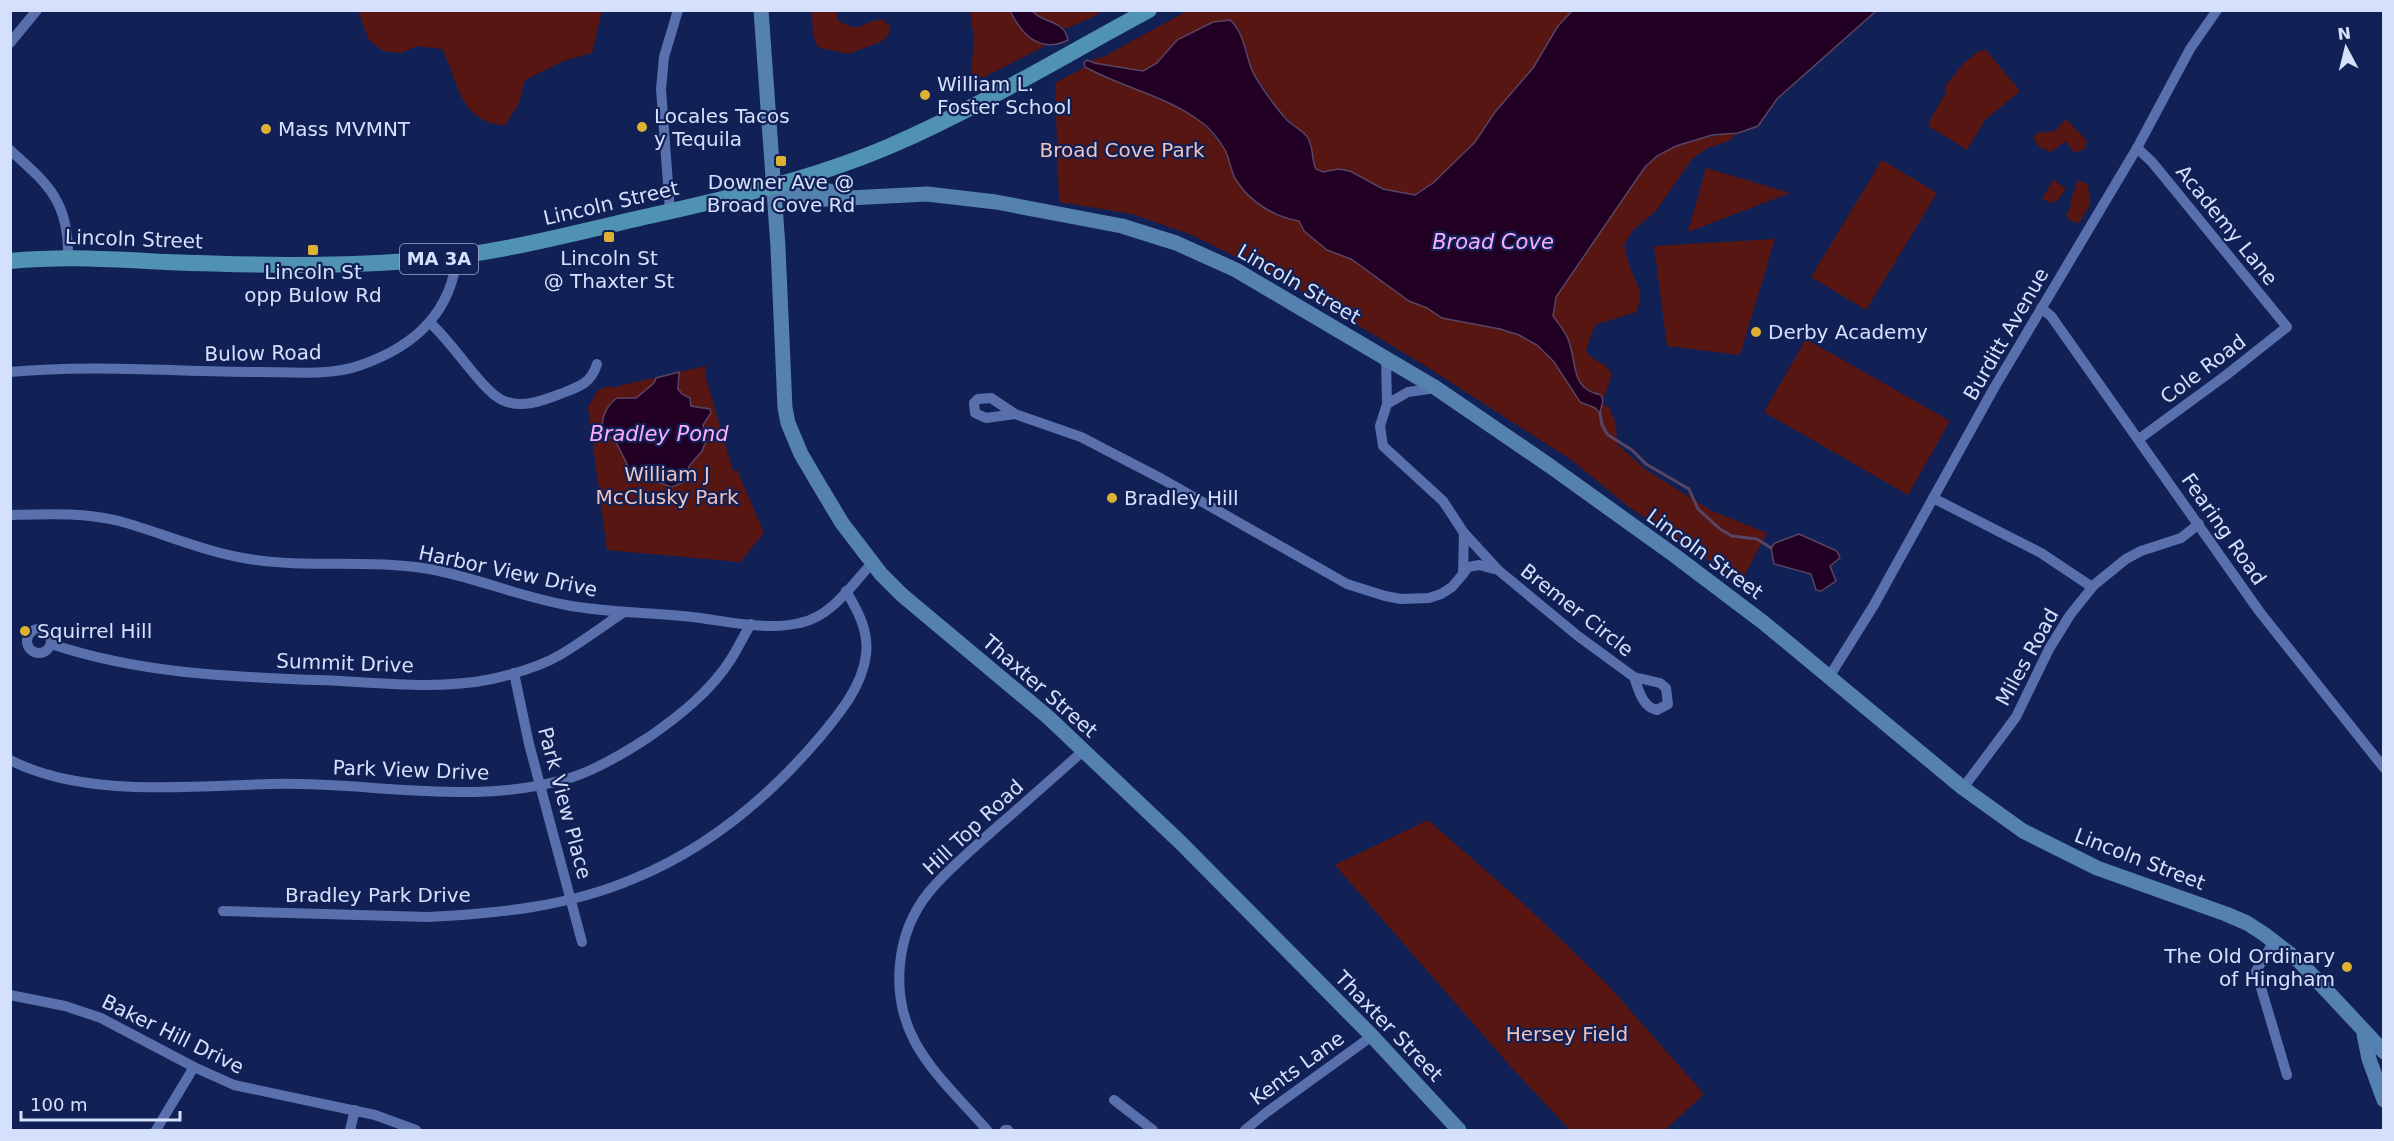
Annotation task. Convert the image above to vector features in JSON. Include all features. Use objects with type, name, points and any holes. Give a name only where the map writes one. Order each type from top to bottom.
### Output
[{"type":"main road","name":"Thaxter Street","points":[[761,10],[774,185],[782,364],[788,423],[801,454],[842,523],[872,563],[902,595],[1048,717],[1180,842],[1372,1036],[1459,1131]]},
{"type":"main road","name":"MA 3A","points":[[774,185],[854,159],[926,130],[1149,10]]},
{"type":"main road","name":"Lincoln Street","points":[[10,261],[68,257],[166,262],[343,265],[457,256],[509,249],[670,212],[774,185],[788,196],[809,200],[927,194],[962,197],[1097,221],[1176,243],[1236,270],[1436,388],[1507,436],[1674,555],[1764,623],[1963,788],[2023,831],[2076,859],[2247,923],[2274,941],[2312,974],[2364,1034],[2384,1052]]},
{"type":"main road","name":"Lincoln Street","points":[[2364,1034],[2369,1059],[2384,1100]]},
{"type":"street","points":[[10,43],[37,10]]},
{"type":"street","points":[[670,212],[661,89],[664,57],[678,10]]},
{"type":"street","name":"Burditt Avenue","points":[[1829,677],[1874,605],[2041,308],[2137,148],[2190,49],[2217,10]]},
{"type":"street","name":"Academy Lane","points":[[2137,148],[2152,162],[2287,327]]},
{"type":"street","points":[[10,150],[35,172],[54,195],[65,218],[68,257]]},
{"type":"street","name":"Bulow Road","points":[[10,372],[82,368],[210,372],[322,371],[359,366],[397,348],[430,323],[450,291],[457,256]]},
{"type":"street","name":"Fearing Road","points":[[2041,308],[2051,316],[2259,611],[2384,768]]},
{"type":"street","points":[[430,323],[441,332],[491,393],[510,403],[533,403],[585,384],[594,375],[597,364]]},
{"type":"street","name":"Cole Road","points":[[2139,439],[2287,327]]},
{"type":"street","name":"Bremer Circle","points":[[1386,359],[1387,404],[1380,426],[1383,446],[1443,501],[1464,533],[1498,570],[1578,636],[1634,677]]},
{"type":"street","points":[[1387,404],[1408,392],[1436,388]]},
{"type":"street","points":[[1016,414],[1102,447],[1326,573],[1365,590],[1401,599],[1429,598],[1441,594],[1463,574],[1464,533]]},
{"type":"street","points":[[1933,498],[2041,553],[2092,587]]},
{"type":"street","name":"Harbor View Drive","points":[[10,515],[52,514],[118,521],[190,546],[251,560],[284,563],[342,562],[420,568],[564,605],[780,626],[815,618],[833,605],[872,563]]},
{"type":"street","name":"Miles Road","points":[[1963,788],[2016,717],[2049,649],[2070,615],[2092,587],[2126,559],[2141,551],[2181,538],[2199,524]]},
{"type":"street","name":"Bremer Circle","points":[[1463,574],[1468,567],[1479,565],[1498,570]]},
{"type":"street","name":"Bradley Park Drive","points":[[222,911],[428,917],[499,911],[572,898],[633,880],[690,851],[738,818],[801,760],[850,698],[866,657],[866,641],[857,609],[846,591]]},
{"type":"street","name":"Summit Drive","points":[[51,644],[142,668],[230,676],[402,684],[466,682],[514,673],[559,656],[624,612]]},
{"type":"street","name":"Park View Drive","points":[[10,760],[43,773],[87,783],[178,787],[271,784],[470,791],[506,790],[541,784],[573,777],[604,763],[632,748],[677,716],[716,680],[732,659],[751,624]]},
{"type":"street","name":"Park View Place","points":[[514,673],[529,744],[582,942]]},
{"type":"street","name":"Hill Top Road","points":[[987,1131],[925,1059],[907,1023],[901,1000],[899,978],[906,935],[916,912],[928,893],[952,868],[1083,751]]},
{"type":"street","points":[[2274,941],[2256,971],[2287,1075]]},
{"type":"street","name":"Baker Hill Drive","points":[[10,995],[65,1006],[101,1017],[234,1085],[356,1110],[416,1131]]},
{"type":"street","name":"Kents Lane","points":[[1245,1131],[1267,1112],[1372,1036]]},
{"type":"street","points":[[156,1131],[194,1066]]},
{"type":"street","points":[[1114,1100],[1153,1131]]},
{"type":"street","points":[[350,1131],[356,1110]]},
{"type":"green space","points":[[358,10],[602,11],[592,53],[566,60],[525,80],[519,103],[505,125],[490,123],[470,109],[463,99],[442,49],[417,46],[401,53],[383,51],[369,40]]},
{"type":"green space","points":[[812,11],[838,11],[837,20],[853,27],[884,20],[890,27],[888,36],[880,42],[848,54],[818,47],[813,35]]},
{"type":"green space","points":[[970,11],[1010,11],[1025,32],[1045,46],[984,77],[974,78],[971,72],[974,39]]},
{"type":"green space","points":[[1032,11],[1101,11],[1065,29]]},
{"type":"green space","points":[[1187,11],[1572,11],[1558,26],[1533,68],[1495,112],[1475,142],[1433,183],[1415,195],[1383,189],[1350,171],[1338,169],[1323,172],[1316,169],[1307,136],[1281,113],[1253,72],[1239,28],[1213,22],[1177,40],[1157,63],[1143,71],[1094,63],[1091,60],[1103,57]]},
{"type":"green space","points":[[1986,50],[2020,91],[1985,120],[1967,150],[1930,127],[1929,122],[1945,94],[1946,85],[1964,63],[1979,51]]},
{"type":"green space","name":"Broad Cove Park","points":[[1085,67],[1175,106],[1203,123],[1226,151],[1237,181],[1263,208],[1286,219],[1300,220],[1327,250],[1351,259],[1409,301],[1427,308],[1442,318],[1500,329],[1519,335],[1537,345],[1554,362],[1580,402],[1595,408],[1600,413],[1602,404],[1609,407],[1616,424],[1617,444],[1646,470],[1712,511],[1767,533],[1741,582],[1629,507],[1570,459],[1424,365],[1286,282],[1192,235],[1132,214],[1059,202],[1055,83]]},
{"type":"green space","points":[[2066,119],[2087,141],[2085,148],[2075,153],[2065,141],[2051,152],[2039,147],[2033,137],[2038,133],[2056,131]]},
{"type":"green space","points":[[1738,133],[1729,141],[1707,148],[1692,159],[1656,211],[1633,230],[1624,245],[1640,290],[1639,305],[1636,312],[1595,325],[1586,351],[1612,374],[1603,400],[1601,395],[1591,392],[1579,381],[1567,337],[1553,316],[1556,297],[1645,167],[1677,146],[1713,136]]},
{"type":"green space","points":[[1882,160],[1937,193],[1866,310],[1811,277]]},
{"type":"green space","points":[[1706,168],[1790,193],[1688,232]]},
{"type":"green space","points":[[2053,180],[2066,188],[2059,199],[2052,203],[2042,199]]},
{"type":"green space","points":[[2078,180],[2088,184],[2090,204],[2079,223],[2070,221],[2066,215],[2072,204],[2070,202]]},
{"type":"green space","points":[[1775,239],[1740,355],[1667,346],[1654,246]]},
{"type":"green space","points":[[1806,339],[1950,421],[1908,495],[1764,412]]},
{"type":"green space","name":"William J McClusky Park","points":[[705,366],[705,375],[733,471],[737,470],[764,533],[740,562],[607,550],[588,407],[598,390],[609,386],[610,388]]},
{"type":"green space","name":"Hersey Field","points":[[1428,820],[1524,904],[1607,984],[1704,1094],[1665,1130],[1570,1130],[1511,1067],[1335,865]]},
{"type":"water","points":[[1010,11],[1032,11],[1062,28],[1068,40],[1049,45],[1033,40],[1020,28]]},
{"type":"water","name":"Broad Cove","points":[[1572,11],[1876,11],[1777,99],[1758,126],[1738,133],[1712,135],[1676,146],[1657,156],[1645,167],[1556,297],[1553,316],[1568,339],[1579,381],[1591,392],[1601,395],[1603,400],[1600,413],[1595,408],[1580,402],[1554,362],[1537,345],[1519,335],[1500,329],[1442,318],[1427,308],[1409,301],[1351,259],[1327,250],[1304,231],[1299,221],[1272,212],[1248,195],[1234,176],[1223,146],[1204,125],[1174,105],[1085,67],[1084,63],[1087,60],[1143,71],[1157,63],[1177,40],[1213,22],[1230,20],[1238,30],[1252,70],[1263,89],[1287,120],[1308,138],[1316,169],[1323,172],[1338,169],[1350,171],[1383,189],[1415,195],[1433,183],[1475,142],[1495,112],[1533,68],[1558,26]]},
{"type":"water","name":"Bradley Pond","points":[[679,372],[678,389],[690,398],[691,406],[710,409],[711,413],[703,425],[706,441],[702,451],[689,466],[686,481],[672,487],[645,474],[630,470],[615,440],[604,433],[602,423],[607,409],[617,398],[636,398],[654,383],[656,378]]},
{"type":"water","points":[[1799,534],[1837,551],[1840,558],[1830,566],[1836,581],[1821,591],[1816,590],[1811,574],[1774,564],[1771,548],[1775,543]]},
{"type":"waterway","points":[[1600,413],[1602,425],[1608,435],[1632,450],[1646,464],[1689,489],[1698,509],[1720,529],[1732,536],[1757,539],[1771,548]]},
{"type":"place","name":"William L. Foster School","points":[[925,95]]},
{"type":"place","name":"Locales Tacos y Tequila","points":[[642,127]]},
{"type":"place","name":"Mass MVMNT","points":[[266,129]]},
{"type":"place","name":"Downer Ave @ Broad Cove Rd","points":[[781,161]]},
{"type":"place","name":"Lincoln St @ Thaxter St","points":[[609,237]]},
{"type":"place","name":"Lincoln St opp Bulow Rd","points":[[313,250]]},
{"type":"place","name":"Derby Academy","points":[[1756,332]]},
{"type":"place","name":"Bradley Hill","points":[[1112,498]]},
{"type":"place","name":"Squirrel Hill","points":[[25,631]]},
{"type":"place","name":"The Old Ordinary of Hingham","points":[[2347,967]]}]
